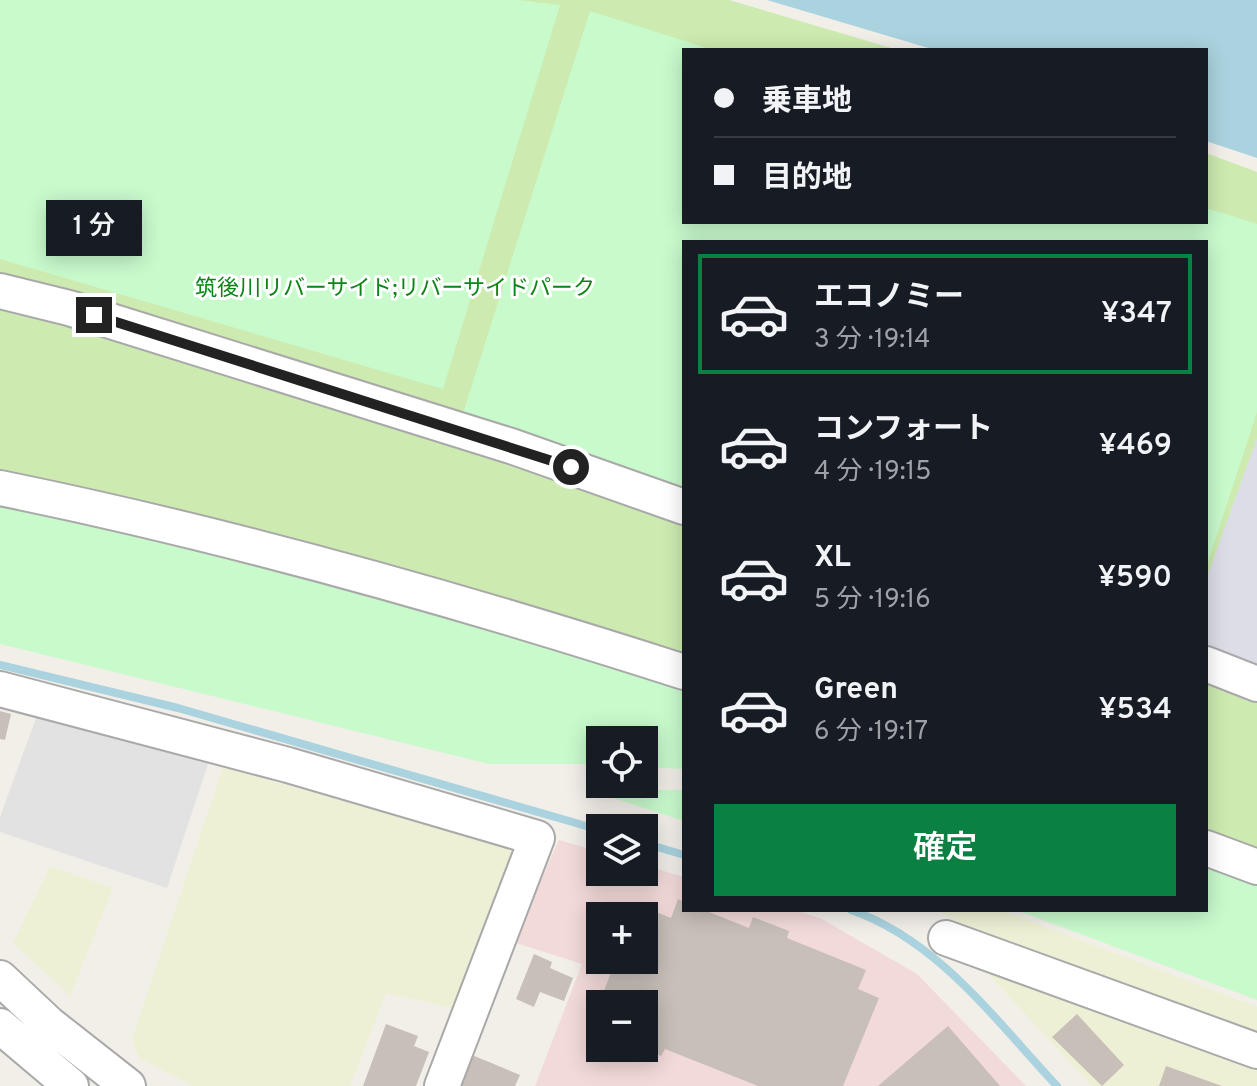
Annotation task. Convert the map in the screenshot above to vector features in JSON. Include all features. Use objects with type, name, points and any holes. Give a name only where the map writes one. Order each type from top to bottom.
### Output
[{"type":"street","points":[[0,291],[69,308],[511,446],[682,506]]},
{"type":"street","points":[[0,488],[142,517],[576,637],[682,671]]},
{"type":"street","points":[[1208,665],[1257,684]]},
{"type":"street","points":[[0,689],[288,765],[537,838],[442,1086]]},
{"type":"street","points":[[1208,849],[1257,867]]},
{"type":"street","points":[[946,938],[1257,1051]]},
{"type":"street","points":[[0,978],[49,1024],[128,1086]]},
{"type":"street","points":[[0,1026],[71,1086]]},
{"type":"shaded area","points":[[1257,438],[1257,675],[1208,660],[1208,574]]},
{"type":"shaded area","points":[[38,713],[209,761],[167,888],[0,832],[0,817]]},
{"type":"shaded area","points":[[559,840],[586,848],[586,886],[658,886],[658,869],[682,876],[682,912],[800,912],[820,918],[917,974],[1026,1086],[535,1086],[582,964],[513,942]]},
{"type":"green space","name":"筑後川リバーサイド;リバーサイドパーク","points":[[0,0],[729,0],[891,48],[682,48],[682,224],[1208,224],[1208,154],[1257,172],[1257,877],[1208,860],[1208,240],[682,240],[682,676],[0,481]]},
{"type":"green space","points":[[0,0],[519,0],[560,5],[443,389],[0,259]]},
{"type":"green space","points":[[590,11],[707,48],[682,48],[682,224],[1208,224],[1208,209],[1257,224],[1257,412],[1208,562],[1208,240],[682,240],[682,492],[459,426]]},
{"type":"green space","points":[[0,503],[173,541],[345,584],[682,685],[682,769],[658,768],[658,726],[586,726],[586,764],[489,764],[0,644]]},
{"type":"green space","points":[[223,767],[522,851],[462,1010],[386,993],[350,1086],[193,1086],[139,1058],[132,1039]]},
{"type":"green space","points":[[658,790],[682,790],[682,820],[613,798],[658,798]]},
{"type":"green space","points":[[50,866],[113,888],[70,996],[13,943]]},
{"type":"green space","points":[[1208,867],[1257,885],[1257,1000],[1021,912],[1208,912]]},
{"type":"green space","points":[[941,912],[1006,912],[1257,1007],[1257,1036],[960,924]]},
{"type":"green space","points":[[977,962],[1257,1066],[1257,1086],[1092,1086]]},
{"type":"water","points":[[767,0],[1257,0],[1257,158],[1208,142],[1208,48],[928,48]]},
{"type":"building","points":[[0,711],[11,714],[5,740],[0,739]]},
{"type":"building","points":[[678,899],[682,901],[682,912],[709,912],[749,928],[753,917],[789,931],[787,938],[866,970],[858,989],[879,998],[843,1086],[758,1086],[665,1049],[661,1056],[658,1055],[658,990],[604,990],[610,974],[658,974],[658,913],[671,918]]},
{"type":"building","points":[[534,954],[552,962],[550,968],[573,978],[564,1001],[540,992],[534,1007],[516,999]]},
{"type":"building","points":[[1077,1014],[1124,1065],[1102,1086],[1052,1037]]},
{"type":"building","points":[[386,1024],[418,1036],[414,1046],[429,1052],[416,1086],[363,1086]]},
{"type":"building","points":[[948,1026],[1000,1086],[878,1086]]},
{"type":"building","points":[[472,1055],[520,1075],[515,1086],[459,1086]]},
{"type":"building","points":[[1166,1066],[1222,1086],[1159,1086]]},
{"type":"waterway","points":[[0,665],[178,708],[586,826]]},
{"type":"waterway","points":[[658,847],[682,854]]},
{"type":"waterway","points":[[855,912],[911,941],[938,962],[988,1010],[1057,1086]]},
{"type":"route","points":[[94,315],[571,467]]}]
